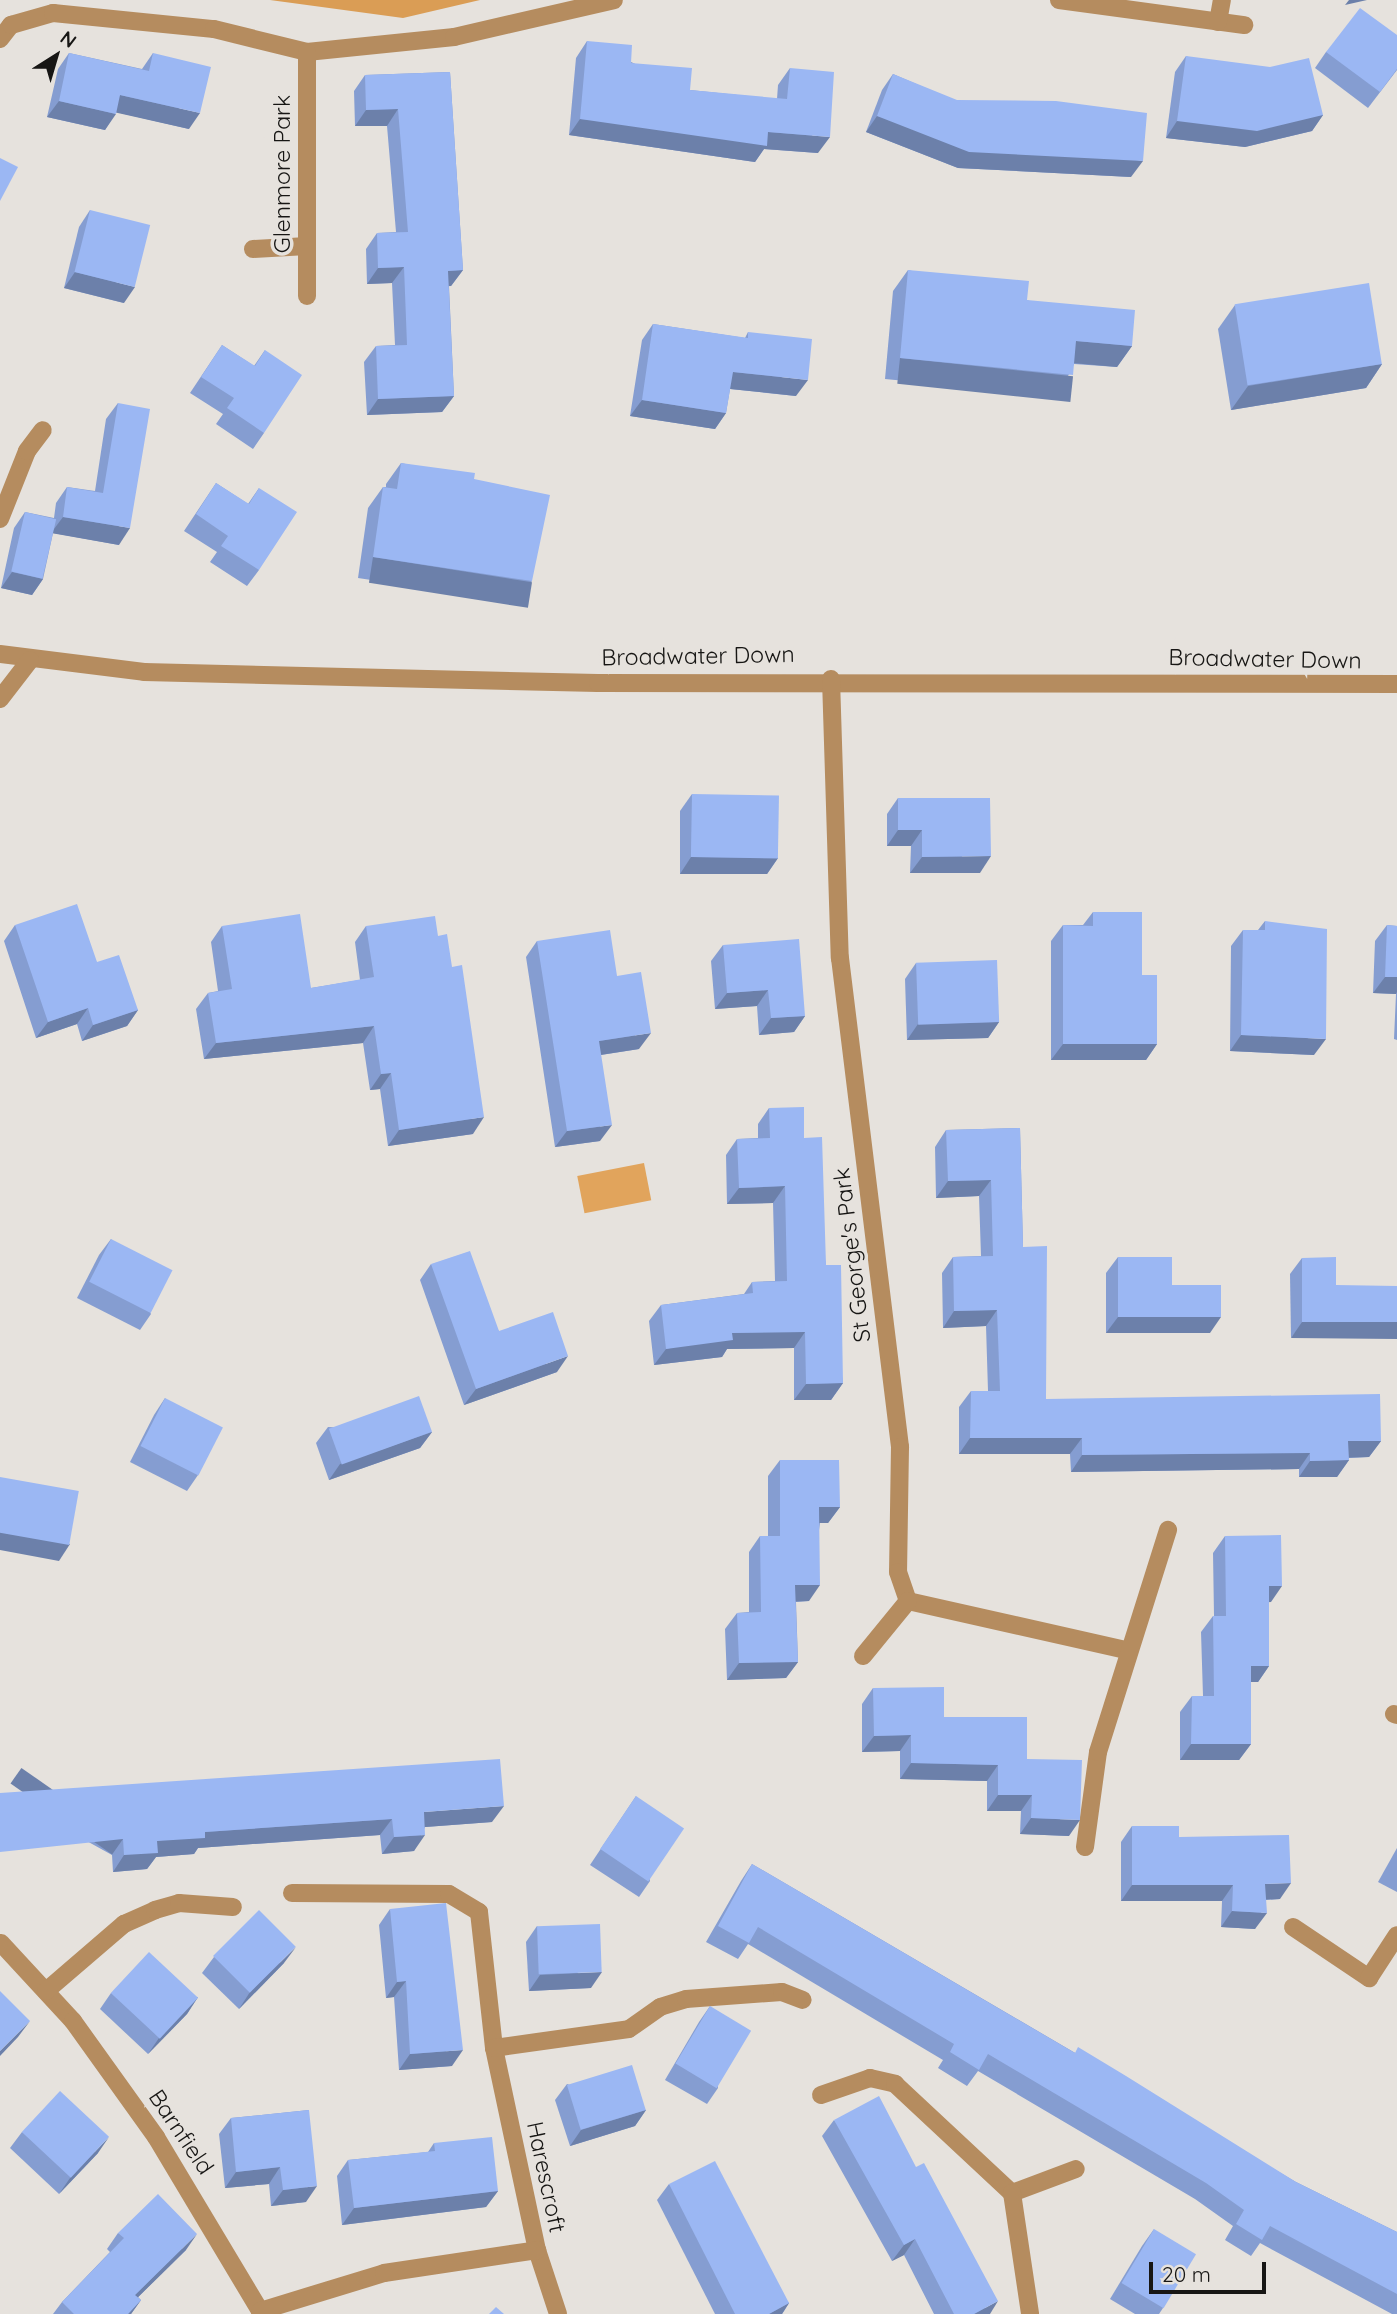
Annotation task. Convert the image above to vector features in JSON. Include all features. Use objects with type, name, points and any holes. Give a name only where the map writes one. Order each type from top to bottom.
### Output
[{"type":"street","points":[[4,27],[53,13],[214,29],[307,52],[454,37],[614,0]]},
{"type":"street","points":[[1059,0],[1244,25]]},
{"type":"street","points":[[1218,22],[1222,0]]},
{"type":"street","name":"Glenmore Park","points":[[307,52],[307,296]]},
{"type":"street","points":[[253,249],[307,246]]},
{"type":"street","points":[[0,519],[22,462],[43,430]]},
{"type":"street","name":"Broadwater Down","points":[[0,654],[30,660],[144,672],[598,683],[831,679],[1397,684]]},
{"type":"street","points":[[0,699],[30,660]]},
{"type":"street","name":"St George's Park","points":[[831,679],[841,958],[900,1447],[898,1573],[908,1601]]},
{"type":"street","points":[[1085,1847],[1097,1752],[1125,1650],[1168,1530]]},
{"type":"street","points":[[863,1656],[908,1601],[1125,1650]]},
{"type":"street","name":"Harescroft","points":[[292,1893],[449,1894],[479,1912],[494,2048],[537,2250],[558,2314]]},
{"type":"street","points":[[46,1991],[124,1924],[179,1903],[233,1907]]},
{"type":"street","points":[[1293,1927],[1369,1978],[1397,1935]]},
{"type":"street","name":"Barnfield","points":[[1,1943],[46,1991],[156,2137],[258,2312],[384,2273],[537,2250]]},
{"type":"street","points":[[494,2048],[629,2029],[660,2007],[686,1998],[782,1993],[803,2000]]},
{"type":"street","points":[[821,2095],[870,2078],[895,2084],[1012,2193],[1030,2314]]},
{"type":"street","points":[[1012,2193],[1076,2169]]},
{"type":"shaded area","points":[[270,0],[480,0],[403,18]]},
{"type":"shaded area","points":[[644,1163],[651,1200],[585,1213],[577,1176]]},
{"type":"building","points":[[1360,8],[1397,35],[1397,69],[1380,92],[1326,52]]},
{"type":"building","points":[[587,41],[632,45],[631,63],[692,68],[690,90],[787,99],[790,68],[834,72],[830,137],[768,132],[767,146],[580,119]]},
{"type":"building","points":[[69,53],[149,71],[153,53],[211,67],[200,113],[120,95],[116,114],[59,101]]},
{"type":"building","points":[[1186,56],[1270,67],[1309,58],[1323,115],[1257,131],[1177,121]]},
{"type":"building","points":[[450,72],[463,270],[448,271],[454,396],[378,399],[376,346],[407,345],[404,267],[378,268],[377,233],[408,232],[398,109],[366,110],[365,75]]},
{"type":"building","points":[[893,74],[957,100],[1056,101],[1147,113],[1143,161],[969,152],[877,116]]},
{"type":"building","points":[[0,158],[18,167],[0,201]]},
{"type":"building","points":[[90,210],[150,225],[135,287],[75,272]]},
{"type":"building","points":[[908,270],[1029,281],[1027,300],[1135,310],[1132,346],[1076,341],[1073,375],[900,358]]},
{"type":"building","points":[[1369,283],[1382,364],[1248,385],[1235,304]]},
{"type":"building","points":[[653,324],[748,338],[748,332],[812,339],[808,380],[733,372],[726,413],[642,400]]},
{"type":"building","points":[[222,345],[255,366],[265,350],[302,375],[264,433],[227,408],[234,398],[201,377]]},
{"type":"building","points":[[118,403],[150,409],[130,528],[63,517],[67,487],[103,493]]},
{"type":"building","points":[[401,463],[475,473],[474,479],[550,495],[532,581],[373,557],[383,487],[397,489]]},
{"type":"building","points":[[216,483],[249,504],[259,488],[297,512],[259,570],[221,546],[228,536],[196,514]]},
{"type":"building","points":[[25,512],[56,519],[42,579],[11,571]]},
{"type":"building","points":[[692,794],[779,796],[778,859],[691,857]]},
{"type":"building","points":[[898,798],[990,798],[991,856],[922,857],[922,830],[898,830]]},
{"type":"building","points":[[77,904],[97,962],[119,955],[138,1010],[93,1025],[88,1008],[48,1022],[15,925]]},
{"type":"building","points":[[1093,912],[1142,912],[1142,975],[1157,975],[1157,1044],[1063,1044],[1063,925],[1093,926]]},
{"type":"building","points":[[300,914],[311,988],[374,977],[366,926],[435,916],[438,936],[447,934],[452,967],[462,965],[484,1117],[399,1130],[391,1073],[381,1074],[374,1026],[216,1043],[208,993],[232,989],[222,926]]},
{"type":"building","points":[[1265,921],[1327,929],[1326,1039],[1241,1035],[1243,930],[1265,930]]},
{"type":"building","points":[[1387,925],[1397,926],[1397,977],[1385,977]]},
{"type":"building","points":[[610,930],[617,976],[641,972],[651,1033],[599,1041],[612,1125],[567,1131],[537,941]]},
{"type":"building","points":[[799,939],[805,1016],[771,1018],[768,990],[727,993],[723,945]]},
{"type":"building","points":[[997,960],[999,1022],[918,1025],[916,963]]},
{"type":"building","points":[[804,1107],[804,1138],[822,1137],[826,1265],[841,1265],[843,1383],[806,1384],[805,1332],[732,1333],[733,1340],[666,1349],[661,1305],[753,1293],[752,1282],[787,1281],[785,1186],[739,1188],[737,1139],[770,1138],[769,1108]]},
{"type":"building","points":[[1020,1128],[1023,1247],[1047,1246],[1046,1399],[1380,1394],[1381,1441],[1348,1441],[1349,1460],[1310,1461],[1310,1453],[1082,1455],[1082,1438],[970,1438],[971,1391],[1000,1391],[997,1310],[954,1311],[953,1257],[993,1256],[991,1180],[948,1181],[946,1130]]},
{"type":"building","points":[[111,1239],[172,1270],[151,1313],[89,1282]]},
{"type":"building","points":[[470,1251],[499,1331],[553,1312],[568,1356],[476,1389],[431,1264]]},
{"type":"building","points":[[1118,1257],[1172,1257],[1172,1285],[1221,1285],[1221,1317],[1118,1317]]},
{"type":"building","points":[[1336,1257],[1336,1285],[1397,1286],[1397,1322],[1302,1322],[1302,1258]]},
{"type":"building","points":[[419,1396],[432,1432],[342,1465],[329,1429]]},
{"type":"building","points":[[165,1398],[223,1428],[198,1476],[140,1446]]},
{"type":"building","points":[[780,1460],[839,1460],[840,1507],[819,1507],[820,1585],[795,1585],[798,1662],[739,1663],[737,1613],[761,1612],[760,1536],[780,1536]]},
{"type":"building","points":[[0,1477],[79,1491],[69,1545],[0,1533]]},
{"type":"building","points":[[1281,1535],[1282,1586],[1269,1586],[1269,1666],[1251,1666],[1251,1744],[1191,1744],[1192,1696],[1214,1696],[1213,1616],[1226,1616],[1225,1536]]},
{"type":"building","points":[[944,1687],[944,1717],[1027,1717],[1027,1759],[1082,1760],[1080,1820],[1031,1818],[1032,1795],[998,1795],[998,1765],[911,1763],[911,1735],[874,1736],[873,1688]]},
{"type":"building","points":[[500,1759],[504,1806],[424,1812],[425,1835],[394,1837],[392,1819],[205,1832],[205,1838],[157,1841],[158,1853],[124,1855],[123,1839],[0,1852],[0,1793]]},
{"type":"building","points":[[636,1796],[684,1828],[648,1881],[600,1849]]},
{"type":"building","points":[[1132,1826],[1179,1826],[1179,1837],[1289,1835],[1291,1883],[1265,1884],[1267,1913],[1232,1911],[1233,1885],[1132,1885]]},
{"type":"building","points":[[752,1864],[1075,2053],[1078,2047],[1296,2182],[1397,2232],[1397,2294],[1270,2226],[1262,2240],[1236,2224],[1244,2210],[1206,2183],[988,2054],[979,2070],[950,2052],[954,2044],[758,1927],[749,1943],[718,1926]]},
{"type":"building","points":[[446,1903],[463,2050],[410,2054],[406,1981],[397,1982],[390,1909]]},
{"type":"building","points":[[259,1910],[296,1947],[250,1993],[213,1956]]},
{"type":"building","points":[[600,1924],[602,1972],[539,1974],[537,1926]]},
{"type":"building","points":[[149,1952],[198,1998],[160,2039],[111,1993]]},
{"type":"building","points":[[0,1991],[30,2021],[0,2051]]},
{"type":"building","points":[[710,2006],[751,2031],[717,2088],[675,2063]]},
{"type":"building","points":[[632,2065],[646,2110],[581,2130],[567,2085]]},
{"type":"building","points":[[60,2091],[109,2137],[71,2178],[22,2132]]},
{"type":"building","points":[[879,2096],[916,2167],[924,2163],[998,2301],[974,2314],[954,2314],[915,2239],[904,2245],[834,2120]]},
{"type":"building","points":[[309,2110],[317,2186],[283,2190],[280,2167],[236,2172],[231,2118]]},
{"type":"building","points":[[492,2137],[498,2191],[354,2208],[348,2160],[435,2151],[434,2143]]},
{"type":"building","points":[[715,2161],[789,2303],[769,2314],[735,2314],[669,2184]]},
{"type":"building","points":[[158,2194],[197,2234],[135,2295],[141,2300],[128,2314],[74,2314],[62,2302],[124,2238],[118,2233]]},
{"type":"building","points":[[1154,2229],[1196,2254],[1164,2308],[1122,2283]]},
{"type":"building","points":[[496,2307],[504,2314],[489,2314]]}]
